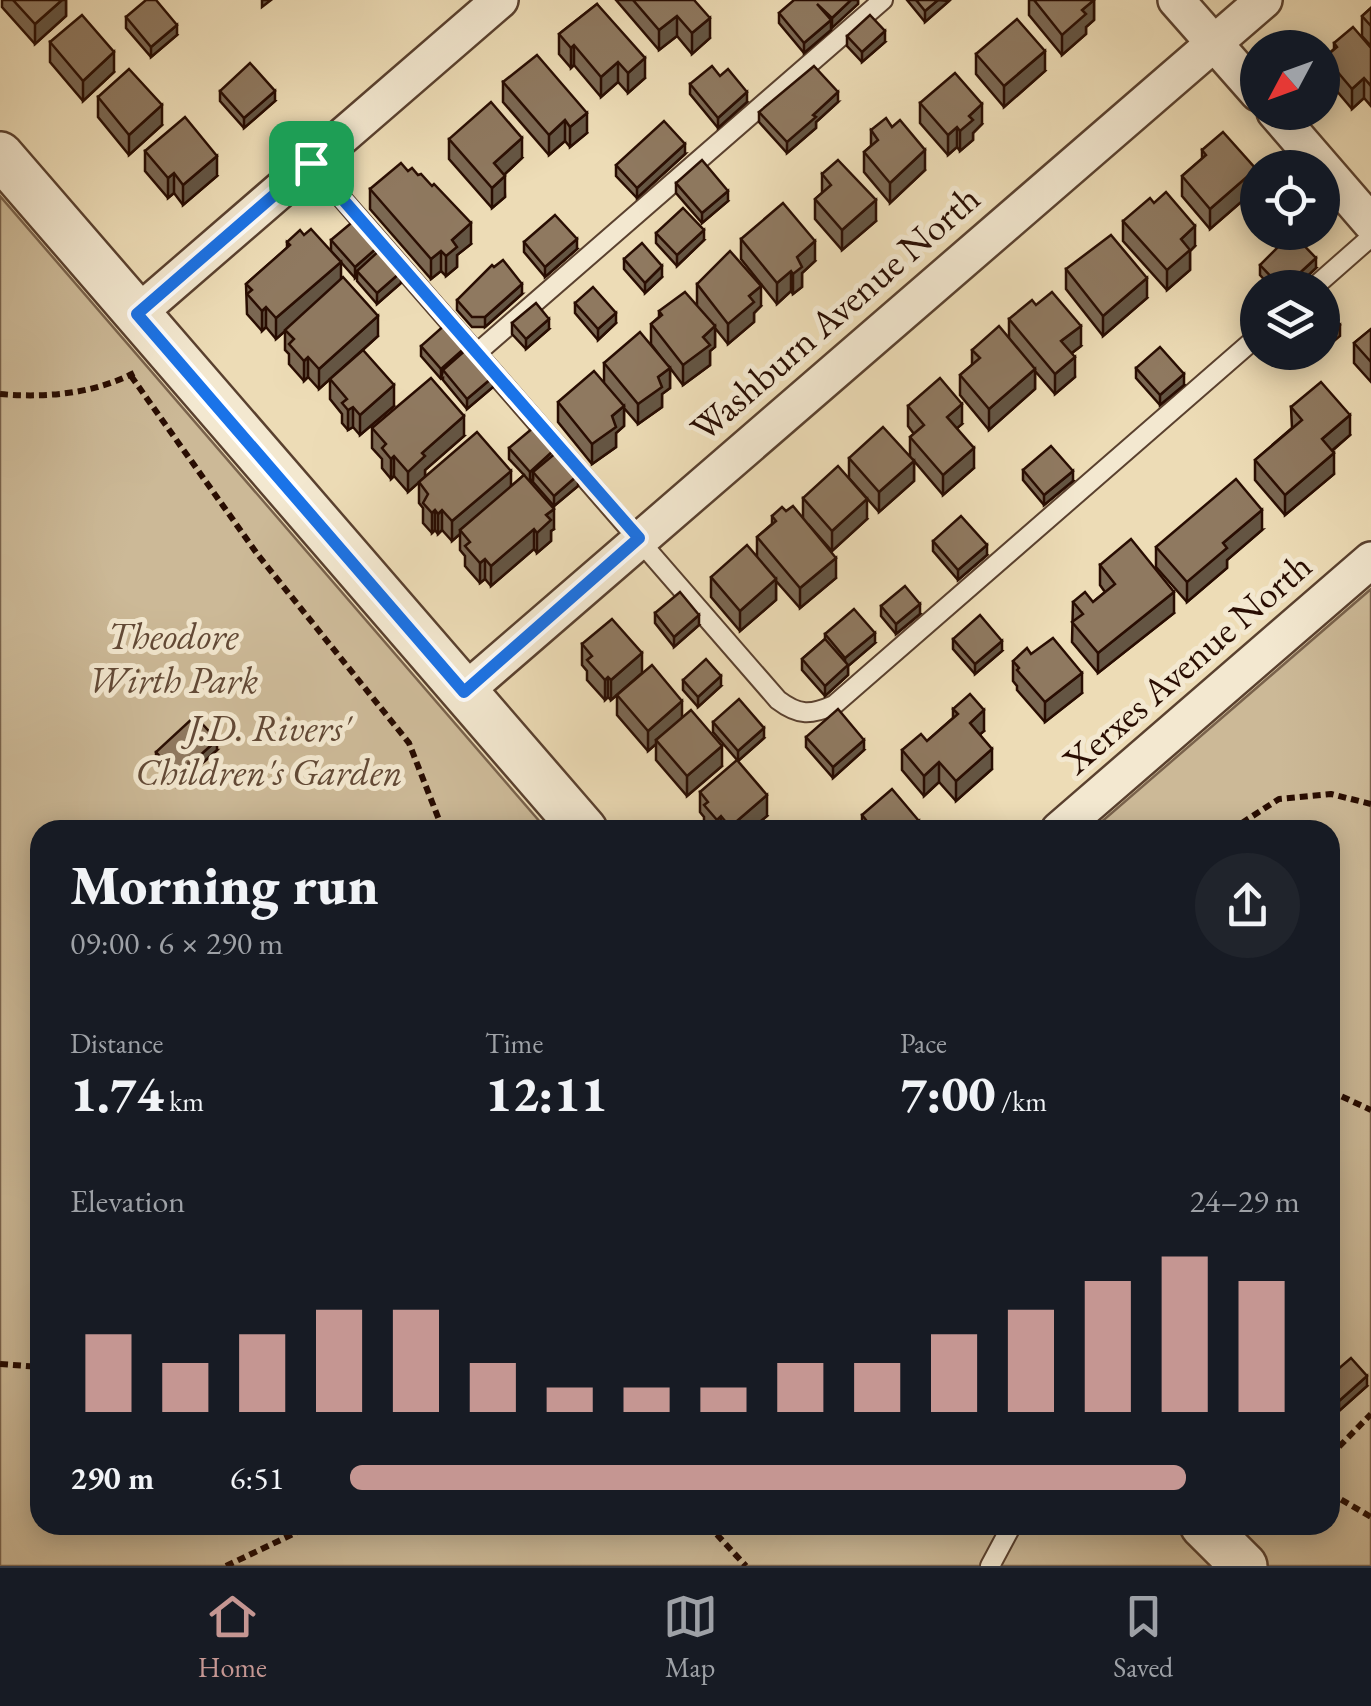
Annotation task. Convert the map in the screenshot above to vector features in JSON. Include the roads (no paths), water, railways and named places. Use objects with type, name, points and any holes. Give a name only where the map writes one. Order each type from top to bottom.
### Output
[{"type":"street","points":[[137,314],[500,0]]},
{"type":"street","points":[[1176,0],[1240,73]]},
{"type":"street","name":"Washburn Avenue North","points":[[464,692],[1264,0]]},
{"type":"street","points":[[1290,130],[1371,223]]},
{"type":"street","points":[[0,155],[575,820]]},
{"type":"street","name":"Xerxes Avenue North","points":[[1072,820],[1371,560]]},
{"type":"street","points":[[1212,1535],[1244,1566]]},
{"type":"lane","points":[[478,352],[882,0]]},
{"type":"lane","points":[[311,163],[778,700],[794,713],[814,714],[834,705],[1240,352]]},
{"type":"lane","points":[[1333,270],[1371,237]]},
{"type":"lane","points":[[990,1566],[1007,1535]]},
{"type":"park label","name":"Theodore Wirth Park","points":[[173,658]]},
{"type":"park label","name":"J.D. Rivers' Children's Garden","points":[[269,750]]}]
